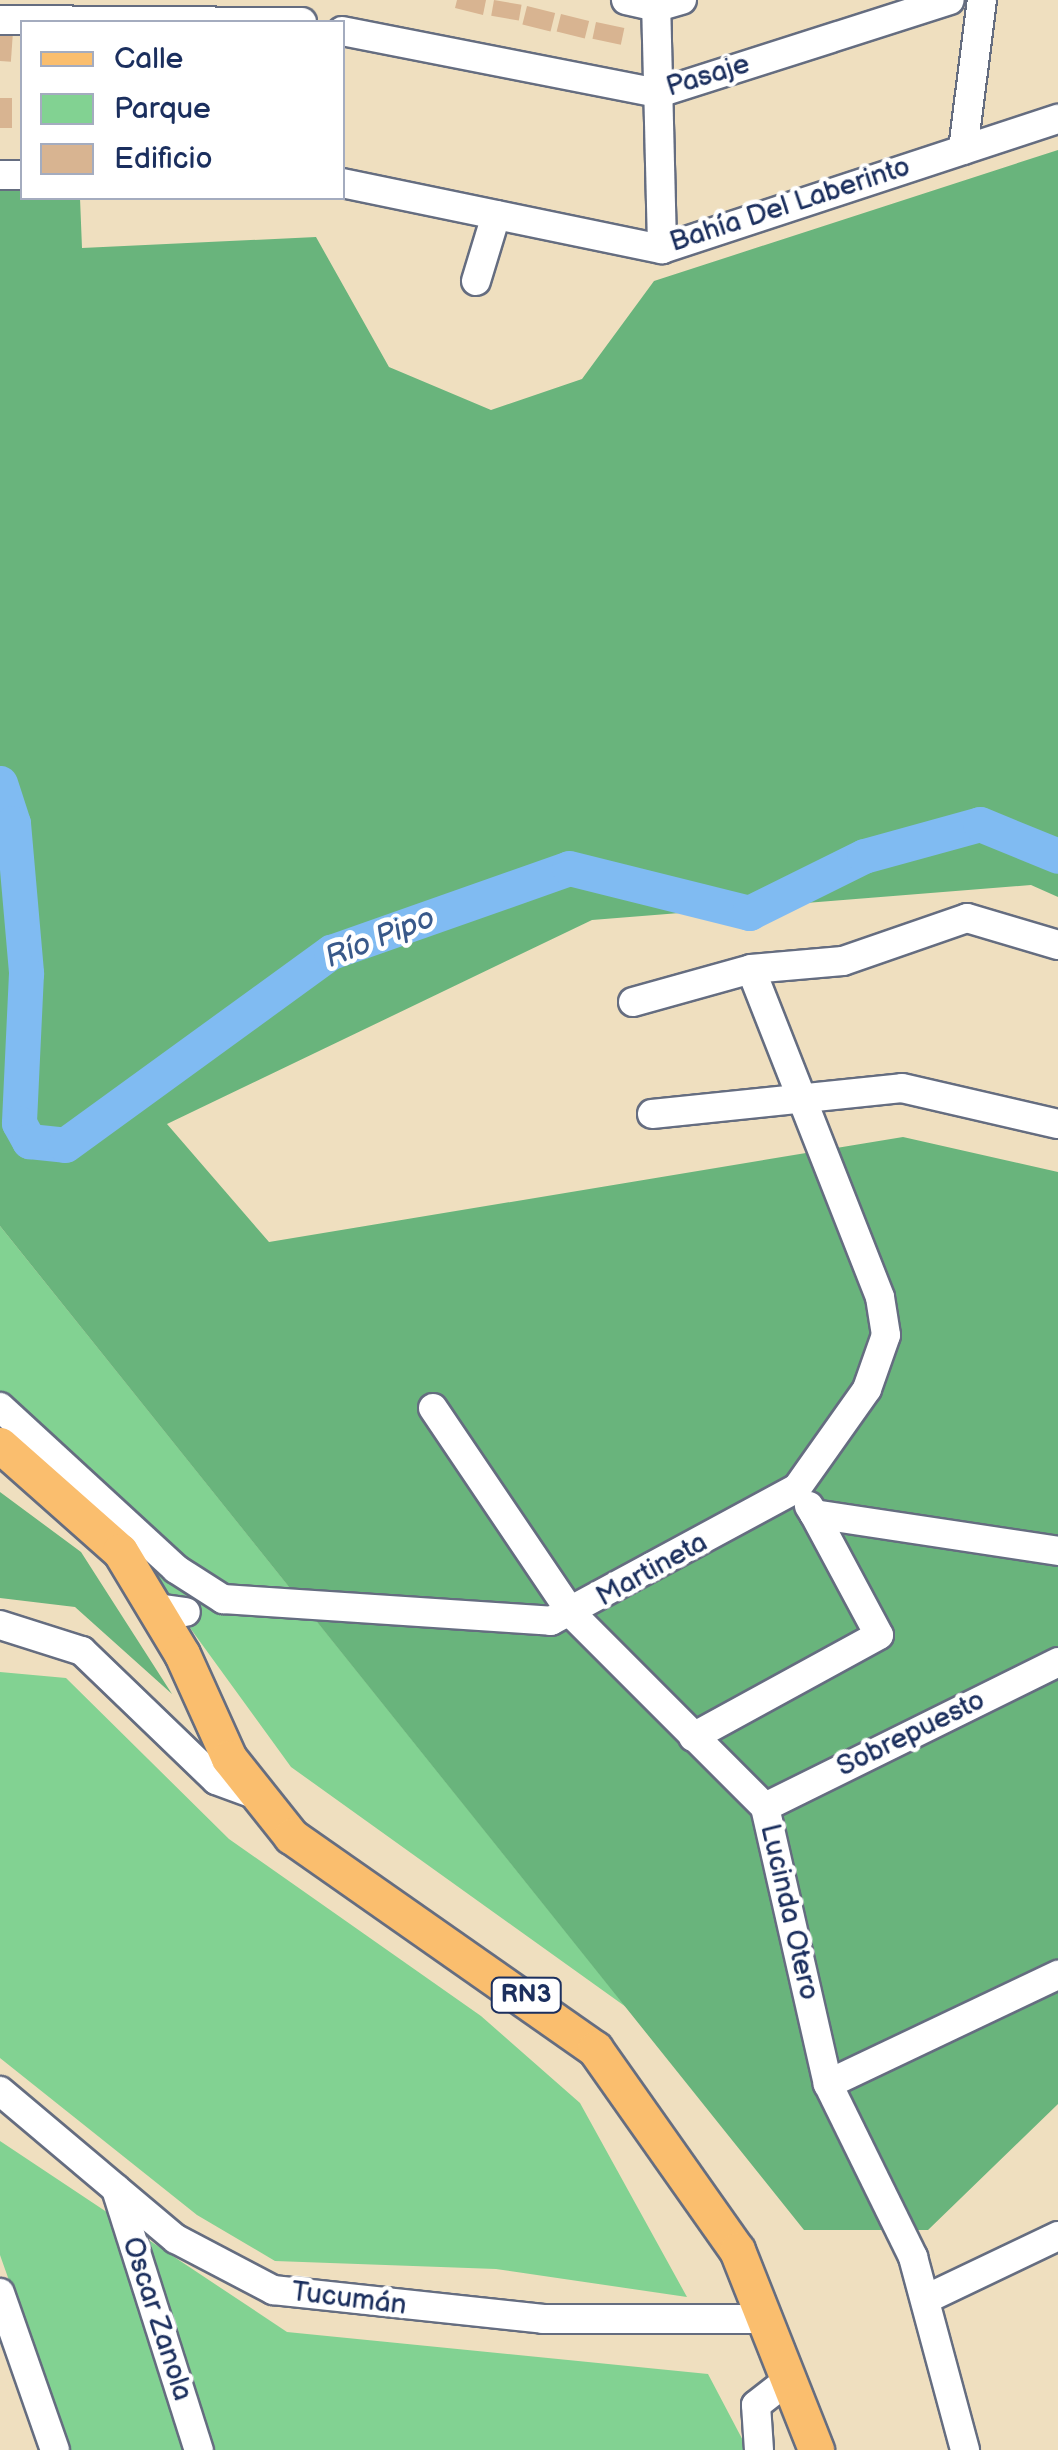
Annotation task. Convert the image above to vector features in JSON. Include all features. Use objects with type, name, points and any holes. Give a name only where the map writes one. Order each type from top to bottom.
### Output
[{"type":"main road","name":"RN3","points":[[0,1445],[86,1515],[171,1610],[254,1794],[292,1836],[596,2049],[699,2184],[766,2319],[816,2450]]},
{"type":"street","points":[[626,0],[665,2],[659,93],[662,248]]},
{"type":"street","name":"Pasaje","points":[[345,31],[659,93],[950,0]]},
{"type":"street","points":[[962,150],[982,0]]},
{"type":"street","points":[[0,20],[287,16]]},
{"type":"street","name":"Bahía Del Laberinto","points":[[345,184],[662,248],[1058,119]]},
{"type":"street","points":[[476,281],[496,214]]},
{"type":"street","points":[[632,1002],[751,969],[843,961],[967,918],[1058,945]]},
{"type":"street","name":"Martineta","points":[[0,1407],[176,1569],[223,1598],[551,1621],[572,1614],[797,1488],[868,1389],[886,1335],[880,1297],[751,969]]},
{"type":"street","points":[[652,1114],[799,1094],[902,1088],[1058,1124]]},
{"type":"street","name":"Lucinda Otero","points":[[434,1408],[572,1614],[765,1807],[828,2084],[926,2299],[966,2450]]},
{"type":"street","points":[[693,1736],[879,1635],[797,1488]]},
{"type":"street","points":[[814,1514],[1058,1551]]},
{"type":"street","points":[[0,1625],[82,1650],[216,1780],[254,1794]]},
{"type":"street","name":"Sobrepuesto","points":[[765,1807],[1058,1662]]},
{"type":"street","points":[[828,2084],[1058,1975]]},
{"type":"street","name":"Tucumán","points":[[0,2092],[223,2272],[273,2290],[544,2319],[766,2319]]},
{"type":"street","name":"Oscar Zanola","points":[[116,2189],[200,2450]]},
{"type":"street","points":[[926,2299],[1058,2236]]},
{"type":"street","points":[[0,2293],[54,2450]]},
{"type":"street","points":[[759,2450],[756,2404],[788,2380]]},
{"type":"green space","points":[[1058,150],[1058,897],[1031,885],[592,920],[167,1124],[269,1242],[903,1137],[1058,1172],[1058,2104],[928,2230],[804,2230],[0,1226],[0,184],[20,183],[20,200],[80,200],[82,248],[316,237],[389,367],[491,410],[582,379],[654,281]]},
{"type":"green space","points":[[0,1226],[626,2007],[291,1767],[79,1475],[0,1407]]},
{"type":"green space","points":[[0,1492],[81,1552],[172,1694],[75,1607],[0,1598]]},
{"type":"green space","points":[[0,1672],[66,1678],[229,1839],[481,2016],[580,2103],[687,2297],[496,2269],[275,2261],[197,2215],[0,2058]]},
{"type":"green space","points":[[0,2141],[287,2332],[708,2374],[748,2450],[69,2450],[0,2255]]},
{"type":"building","points":[[457,0],[486,0],[483,15],[455,8]]},
{"type":"building","points":[[494,0],[522,5],[519,21],[491,16]]},
{"type":"building","points":[[527,6],[555,13],[551,31],[522,24]]},
{"type":"building","points":[[561,14],[589,21],[585,38],[557,31]]},
{"type":"building","points":[[596,22],[624,28],[621,45],[592,39]]},
{"type":"building","points":[[0,31],[13,32],[11,62],[0,61]]},
{"type":"building","points":[[0,98],[12,98],[12,128],[0,128]]},
{"type":"waterway","name":"Río Pipo","points":[[0,783],[13,823],[26,973],[19,1123],[29,1141],[65,1145],[331,952],[569,868],[749,913],[864,856],[980,824],[1058,856]]}]
